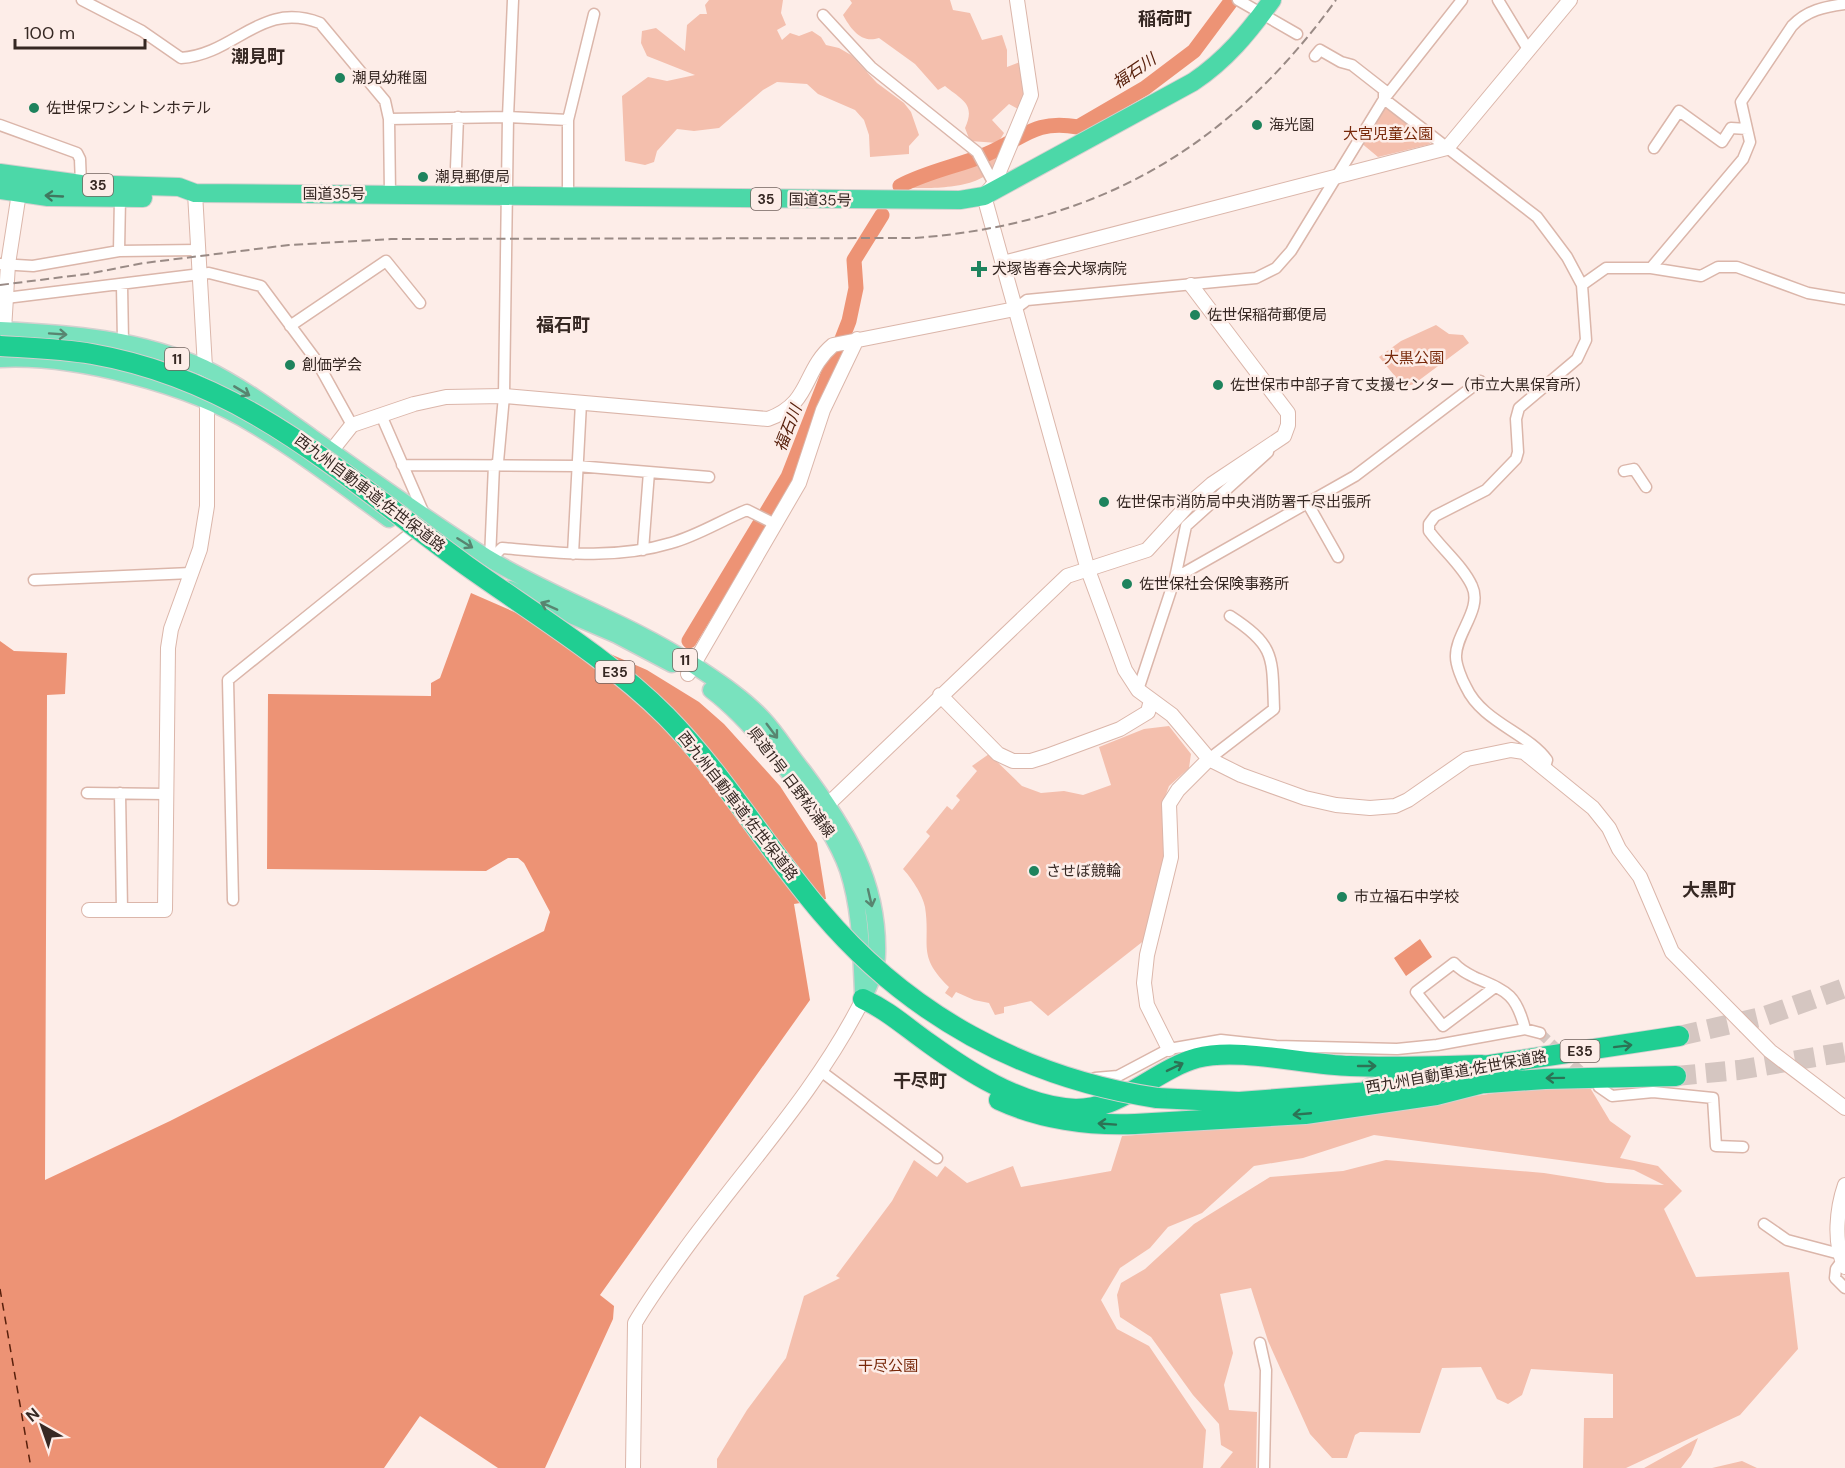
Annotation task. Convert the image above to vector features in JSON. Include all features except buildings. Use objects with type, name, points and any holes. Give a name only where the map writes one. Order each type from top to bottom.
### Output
[{"type":"highway","name":"国道35号","points":[[0,173],[81,184],[179,187],[195,193],[960,200],[989,190],[1193,82],[1225,59],[1262,7]]},
{"type":"highway","name":"国道35号","points":[[0,190],[19,193],[179,199],[195,193]]},
{"type":"highway","name":"西九州自動車道;佐世保道路","points":[[1,335],[140,365],[225,397],[290,434],[443,549],[632,685],[666,716],[699,752],[820,912],[875,969],[918,1004],[962,1032],[1026,1064],[1077,1082],[1156,1098],[1239,1102],[1341,1094],[1482,1074],[1679,1036]]},
{"type":"highway","points":[[863,999],[885,1009],[928,1043],[989,1080],[1028,1098],[1065,1109],[1098,1108],[1174,1067],[1209,1055],[1247,1055],[1351,1066],[1482,1074]]},
{"type":"highway","points":[[863,999],[880,1018],[981,1091],[1025,1112],[1109,1125],[1305,1114],[1436,1095],[1482,1074]]},
{"type":"highway","name":"西九州自動車道;佐世保道路","points":[[1482,1074],[1545,1079],[1676,1076]]},
{"type":"main road","name":"11","points":[[1,335],[66,334],[123,342],[204,368],[272,409],[331,450]]},
{"type":"main road","name":"県道11号 日野松浦線","points":[[0,359],[86,366],[144,378],[207,402],[253,424],[409,534],[483,576],[690,669]]},
{"type":"main road","name":"県道11号 日野松浦線","points":[[331,450],[427,519],[490,559],[561,597],[655,642],[690,669],[725,701],[823,809],[846,831],[865,874],[874,917],[877,956],[863,999]]},
{"type":"main road","name":"県道11号 日野松浦線","points":[[823,809],[841,850],[855,897],[860,928],[863,999]]},
{"type":"street","points":[[82,0],[142,31],[181,58],[209,52],[267,15],[292,13],[306,15],[320,22],[385,101],[389,119],[390,194]]},
{"type":"street","points":[[483,576],[490,559],[494,465],[498,462],[504,396],[508,117],[513,0]]},
{"type":"street","points":[[989,190],[1019,128],[1031,95],[1017,0]]},
{"type":"street","points":[[1238,0],[1262,7],[1271,17],[1297,34]]},
{"type":"street","points":[[318,468],[352,425],[446,397],[504,396],[768,420],[795,405],[823,354],[833,345],[1015,309],[1027,300],[1256,278],[1276,268],[1291,251],[1384,99],[1462,0]]},
{"type":"street","points":[[1498,0],[1529,51]]},
{"type":"street","points":[[1003,263],[1448,148],[1570,0]]},
{"type":"street","points":[[1651,268],[1743,159],[1750,142],[1741,102],[1792,26],[1800,17],[1819,8],[1845,4]]},
{"type":"street","points":[[568,196],[568,120],[594,14]]},
{"type":"street","points":[[823,15],[871,67],[978,157],[989,190],[1003,263],[1015,309],[1088,570],[1125,670],[1138,690],[1172,716],[1209,759],[1241,775],[1305,798],[1336,805],[1371,808],[1395,806],[1408,800],[1467,759],[1511,750],[1524,752],[1593,807],[1609,828],[1619,849],[1640,877],[1672,952],[1770,1051],[1845,1108]]},
{"type":"street","points":[[1315,56],[1320,50],[1341,62],[1352,64],[1384,90],[1384,99]]},
{"type":"street","points":[[1384,99],[1537,217],[1566,257],[1582,285],[1586,340],[1577,359],[1519,408],[1516,419],[1518,452],[1516,459],[1486,490],[1434,516],[1429,524],[1429,531],[1465,575],[1474,594],[1472,612],[1456,656],[1465,686],[1472,699],[1513,734],[1539,748],[1547,760],[1545,767]]},
{"type":"street","points":[[1654,148],[1679,111],[1722,142],[1731,128],[1747,129]]},
{"type":"street","points":[[455,194],[458,117]]},
{"type":"street","points":[[389,119],[508,117],[568,120]]},
{"type":"street","points":[[0,126],[77,153],[80,159],[81,184]]},
{"type":"street","points":[[1,335],[6,298],[4,264],[19,193]]},
{"type":"street","points":[[88,910],[165,909],[168,648],[171,629],[200,549],[207,506],[207,402],[195,193]]},
{"type":"street","points":[[119,251],[120,198]]},
{"type":"street","points":[[4,264],[33,266],[119,251],[199,250]]},
{"type":"street","points":[[290,326],[386,261],[420,303]]},
{"type":"street","points":[[1582,285],[1606,268],[1651,268],[1701,276],[1718,267],[1737,267],[1809,293],[1845,299]]},
{"type":"street","points":[[6,298],[209,273],[261,286],[316,360],[352,425]]},
{"type":"street","points":[[122,285],[123,342]]},
{"type":"street","points":[[1138,690],[1175,578],[1186,526],[1284,436],[1288,425],[1288,413],[1191,285]]},
{"type":"street","points":[[690,669],[772,523],[799,483],[823,410],[856,339]]},
{"type":"street","points":[[1175,578],[1355,476],[1480,381]]},
{"type":"street","points":[[573,554],[581,403]]},
{"type":"street","points":[[381,415],[427,519]]},
{"type":"street","points":[[823,809],[940,694],[1066,576],[1147,550],[1188,505],[1212,484],[1247,458],[1275,444]]},
{"type":"street","points":[[402,465],[577,466],[709,477]]},
{"type":"street","points":[[1624,471],[1634,469],[1646,487]]},
{"type":"street","points":[[643,550],[649,472]]},
{"type":"street","points":[[1308,504],[1338,557]]},
{"type":"street","points":[[490,559],[502,548],[611,555],[643,550],[673,543],[747,510],[772,523]]},
{"type":"street","points":[[233,900],[228,680],[409,534]]},
{"type":"street","points":[[34,580],[191,573]]},
{"type":"street","points":[[1169,1049],[1147,1005],[1144,983],[1147,955],[1171,857],[1169,804],[1178,790],[1209,759],[1274,709],[1271,654],[1261,639],[1230,616]]},
{"type":"street","points":[[940,694],[998,754],[1013,761],[1031,761],[1120,729],[1148,712],[1152,700]]},
{"type":"street","points":[[87,794],[166,794]]},
{"type":"street","points":[[120,794],[122,910]]},
{"type":"street","points":[[877,956],[918,996],[954,1018],[1010,1047],[1083,1076],[1101,1079],[1118,1076],[1169,1049],[1221,1040],[1276,1046],[1396,1049],[1437,1046],[1525,1029],[1540,1033]]},
{"type":"street","points":[[1495,987],[1443,1026],[1416,992],[1454,963],[1464,972],[1495,987],[1515,999],[1525,1029]]},
{"type":"street","points":[[633,1468],[635,1323],[645,1305],[709,1216],[822,1072],[845,1036],[863,999]]},
{"type":"street","points":[[822,1072],[937,1158]]},
{"type":"street","points":[[1599,1087],[1612,1096],[1653,1092],[1713,1098],[1716,1146],[1743,1147]]},
{"type":"street","points":[[1845,1185],[1839,1204],[1842,1261],[1836,1269],[1835,1278],[1845,1288]]},
{"type":"street","points":[[1764,1224],[1787,1240],[1842,1261]]},
{"type":"street","points":[[1260,1343],[1266,1370],[1264,1468]]},
{"type":"green space","points":[[709,0],[783,0],[781,13],[786,25],[777,30],[782,40],[790,33],[799,36],[812,31],[821,37],[826,45],[839,48],[851,55],[877,83],[904,103],[911,112],[919,135],[909,146],[909,154],[870,157],[869,135],[864,120],[855,110],[818,94],[807,84],[777,82],[763,90],[719,128],[694,131],[677,129],[657,151],[654,162],[645,165],[625,161],[622,96],[648,77],[667,81],[695,75],[647,56],[641,43],[642,31],[656,28],[685,51],[687,25],[700,14],[707,14],[705,5]]},
{"type":"green space","points":[[850,0],[950,0],[953,10],[970,13],[982,40],[1002,35],[1007,50],[1007,67],[1020,62],[1028,94],[1018,109],[1009,104],[992,120],[1004,133],[998,143],[970,141],[965,128],[969,113],[962,99],[945,86],[938,90],[915,64],[879,38],[867,39],[857,34],[843,15],[852,3]]},
{"type":"green space","name":"大宮児童公園","points":[[1383,105],[1431,144],[1378,157],[1360,142]]},
{"type":"green space","points":[[999,153],[995,166],[987,175],[974,181],[944,187],[902,188],[903,184]]},
{"type":"green space","name":"大黒公園","points":[[1436,325],[1449,334],[1463,335],[1469,343],[1414,384],[1404,387],[1379,357],[1401,341]]},
{"type":"green space","name":"させぼ競輪","points":[[1169,726],[1191,754],[1189,768],[1169,786],[1162,805],[1166,860],[1146,939],[1048,1016],[1031,1001],[1004,1007],[1004,1013],[995,1015],[989,1003],[974,1000],[956,992],[952,998],[945,993],[949,987],[928,958],[924,902],[916,886],[903,869],[930,836],[926,832],[947,806],[952,810],[960,800],[956,796],[977,771],[972,766],[989,754],[1022,786],[1041,793],[1064,791],[1083,795],[1111,785],[1099,747],[1144,729]]},
{"type":"green space","name":"干尽公園","points":[[1589,1086],[1610,1121],[1631,1136],[1620,1158],[1658,1166],[1682,1191],[1664,1209],[1696,1277],[1789,1272],[1798,1349],[1740,1415],[1626,1468],[1583,1468],[1584,1418],[1613,1418],[1613,1374],[1531,1369],[1522,1395],[1508,1404],[1497,1399],[1481,1367],[1442,1368],[1420,1433],[1360,1432],[1355,1435],[1347,1458],[1332,1458],[1310,1434],[1268,1341],[1251,1288],[1220,1294],[1233,1353],[1224,1385],[1229,1410],[1257,1412],[1256,1468],[1220,1468],[1233,1452],[1221,1445],[1219,1424],[1193,1395],[1151,1337],[1120,1317],[1117,1295],[1121,1283],[1145,1269],[1194,1224],[1270,1177],[1343,1171],[1386,1160],[1544,1173],[1607,1183],[1664,1185],[1634,1170],[1374,1135],[1303,1158],[1254,1166],[1202,1213],[1168,1227],[1150,1248],[1120,1268],[1101,1300],[1117,1329],[1149,1346],[1206,1430],[1203,1468],[717,1468],[717,1459],[747,1410],[786,1358],[804,1296],[840,1278],[836,1276],[892,1201],[914,1160],[937,1177],[945,1166],[967,1183],[1013,1166],[1021,1187],[1111,1171],[1122,1136],[1304,1123],[1520,1089]]},
{"type":"green space","points":[[1698,1438],[1691,1455],[1681,1468],[1644,1468]]},
{"type":"green space","points":[[1742,1461],[1757,1468],[1712,1468]]},
{"type":"shaded area","points":[[471,593],[647,670],[699,702],[724,724],[780,786],[817,843],[826,899],[794,904],[810,1000],[600,1295],[614,1306],[613,1319],[545,1468],[498,1468],[420,1416],[384,1468],[0,1468],[0,641],[14,651],[67,653],[65,694],[47,695],[45,1180],[170,1121],[544,931],[550,912],[524,863],[518,858],[508,858],[486,871],[267,869],[268,694],[431,696],[431,683],[440,678]]},
{"type":"shaded area","points":[[1420,939],[1432,957],[1406,976],[1394,958]]},
{"type":"waterway","name":"福石川","points":[[900,186],[921,176],[987,154],[1040,128],[1063,125],[1078,127],[1145,88],[1194,51],[1232,0]]},
{"type":"waterway","name":"福石川","points":[[689,641],[788,477],[849,321],[856,288],[854,260],[882,215]]},
{"type":"ferry route","points":[[0,1289],[31,1468]]},
{"type":"tunnel","points":[[1679,1036],[1765,1016],[1845,988]]},
{"type":"tunnel","points":[[1540,1033],[1588,1078]]},
{"type":"tunnel","points":[[1676,1076],[1739,1070],[1845,1052]]},
{"type":"railway","points":[[0,285],[87,274],[144,263],[289,245],[391,239],[915,238],[981,230],[1043,216],[1100,196],[1154,169],[1204,137],[1251,98],[1295,52],[1336,0]]},
{"type":"place","name":"潮見幼稚園","points":[[340,78]]},
{"type":"place","name":"佐世保ワシントンホテル","points":[[34,108]]},
{"type":"place","name":"海光園","points":[[1257,125]]},
{"type":"place","name":"潮見郵便局","points":[[423,177]]},
{"type":"place","name":"犬塚皆春会犬塚病院","points":[[979,269]]},
{"type":"place","name":"佐世保稲荷郵便局","points":[[1195,315]]},
{"type":"place","name":"創価学会","points":[[290,365]]},
{"type":"place","name":"佐世保市中部子育て支援センター（市立大黒保育所）","points":[[1218,385]]},
{"type":"place","name":"佐世保市消防局中央消防署千尽出張所","points":[[1104,502]]},
{"type":"place","name":"佐世保社会保険事務所","points":[[1127,584]]},
{"type":"place","name":"させぼ競輪","points":[[1034,871]]},
{"type":"place","name":"市立福石中学校","points":[[1342,897]]},
{"type":"district","name":"稲荷町","points":[[1165,19]]},
{"type":"district","name":"潮見町","points":[[258,57]]},
{"type":"district","name":"福石町","points":[[563,325]]},
{"type":"district","name":"大黒町","points":[[1709,890]]},
{"type":"district","name":"干尽町","points":[[920,1081]]}]
